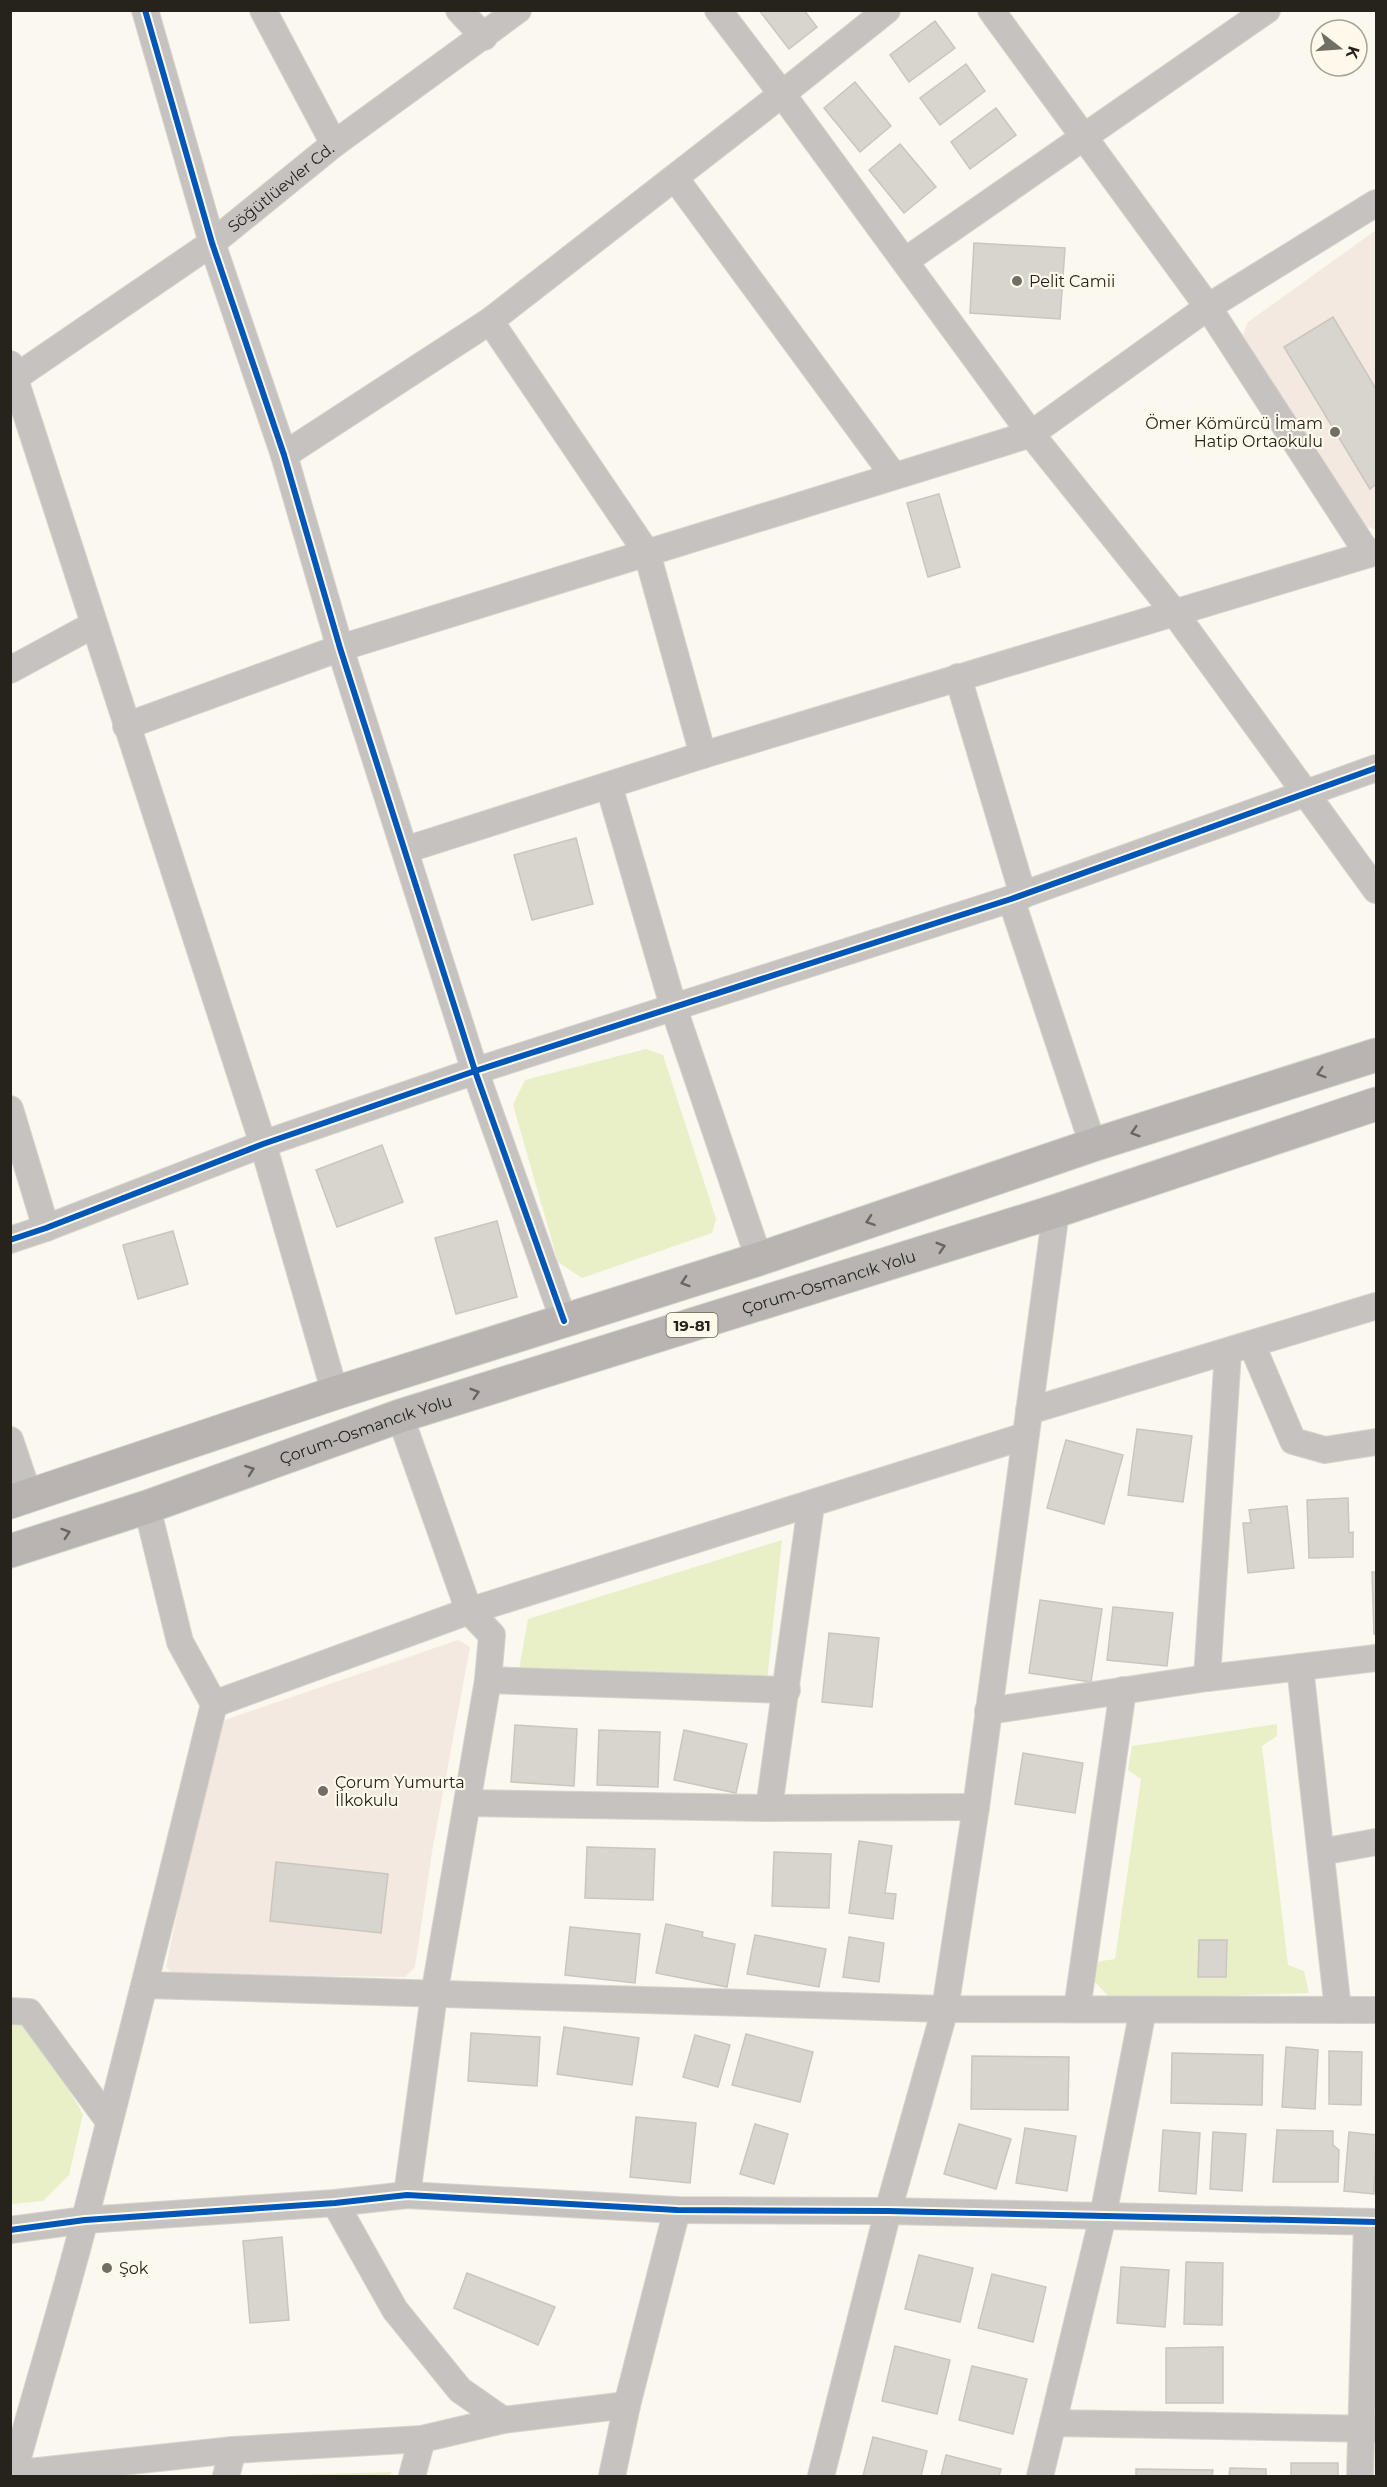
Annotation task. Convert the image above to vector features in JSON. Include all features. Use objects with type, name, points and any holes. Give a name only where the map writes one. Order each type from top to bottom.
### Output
[{"type":"highway","name":"19-81","points":[[20,1499],[334,1393],[759,1259],[1093,1145],[1377,1055]]},
{"type":"highway","name":"Çorum-Osmancık Yolu","points":[[10,1551],[147,1507],[400,1416],[1056,1211],[1377,1104]]},
{"type":"street","points":[[145,10],[212,243],[284,455],[340,648],[475,1071],[564,1321]]},
{"type":"street","points":[[263,10],[334,144]]},
{"type":"street","points":[[459,10],[484,37]]},
{"type":"street","name":"Söğütlüevler Cd.","points":[[12,374],[212,243],[334,144],[484,37],[518,10]]},
{"type":"street","points":[[718,10],[1031,434],[1174,612],[1377,890]]},
{"type":"street","points":[[284,455],[490,321],[887,10]]},
{"type":"street","points":[[405,850],[703,755],[1372,553],[1208,308],[991,10]]},
{"type":"street","points":[[905,261],[1267,10]]},
{"type":"street","points":[[675,178],[894,476]]},
{"type":"street","points":[[126,726],[340,648],[1031,434],[1208,308],[1377,203]]},
{"type":"street","points":[[490,321],[647,553],[703,755]]},
{"type":"street","points":[[12,374],[263,1144],[334,1393]]},
{"type":"street","points":[[10,670],[93,625]]},
{"type":"street","points":[[958,677],[1017,897],[1093,1145]]},
{"type":"street","points":[[10,1240],[263,1144],[475,1071],[1017,897],[1304,792],[1377,768]]},
{"type":"street","points":[[609,786],[674,1009],[759,1259]]},
{"type":"street","points":[[10,1109],[46,1228]]},
{"type":"street","points":[[822,2476],[888,2211],[945,2009],[976,1807],[1056,1211]]},
{"type":"street","points":[[214,1704],[469,1611],[811,1505],[1027,1424],[1240,1349],[1377,1305]]},
{"type":"street","points":[[1240,1349],[1293,1441],[1325,1450],[1377,1442]]},
{"type":"street","points":[[1207,1678],[1240,1349]]},
{"type":"street","points":[[400,1416],[469,1611],[492,1635],[488,1680],[434,1995],[407,2195]]},
{"type":"street","points":[[10,1440],[20,1499]]},
{"type":"street","points":[[769,1808],[811,1505]]},
{"type":"street","points":[[147,1507],[180,1642],[214,1704],[145,1985],[108,2120],[85,2220],[12,2475],[233,2450],[422,2439],[503,2420],[627,2405]]},
{"type":"street","points":[[988,1711],[1207,1678],[1377,1658]]},
{"type":"street","points":[[1300,1667],[1338,2010]]},
{"type":"street","points":[[488,1680],[787,1690]]},
{"type":"street","points":[[1077,2009],[1123,1690]]},
{"type":"street","points":[[468,1803],[769,1808],[976,1807]]},
{"type":"street","points":[[1321,1852],[1377,1842]]},
{"type":"street","points":[[145,1985],[945,2009],[1377,2010]]},
{"type":"street","points":[[1040,2476],[1103,2217],[1143,2010]]},
{"type":"street","points":[[10,2011],[29,2012],[108,2120]]},
{"type":"street","points":[[10,2230],[85,2220],[335,2204],[407,2195],[677,2210],[888,2211],[1372,2222],[1369,2429],[1360,2476]]},
{"type":"street","points":[[335,2204],[395,2310],[460,2390],[503,2420]]},
{"type":"street","points":[[612,2476],[627,2405],[677,2210]]},
{"type":"street","points":[[1053,2423],[1369,2429]]},
{"type":"street","points":[[412,2476],[422,2439]]},
{"type":"street","points":[[226,2476],[233,2450]]},
{"type":"shaded area","name":"Ömer Kömürcü İmam Hatip Ortaokulu","points":[[1376,230],[1376,530],[1349,520],[1239,345],[1248,322]]},
{"type":"shaded area","name":"Çorum Yumurta İlkokulu","points":[[458,1640],[470,1647],[432,1852],[415,1967],[405,1977],[174,1974],[166,1967],[215,1729],[222,1721]]},
{"type":"green space","points":[[646,1049],[663,1055],[716,1219],[712,1233],[582,1278],[558,1262],[513,1105],[525,1080]]},
{"type":"green space","points":[[782,1540],[767,1681],[518,1675],[528,1619]]},
{"type":"green space","points":[[1277,1724],[1277,1736],[1262,1746],[1288,1965],[1304,1971],[1309,1993],[1112,2000],[1094,1981],[1095,1962],[1115,1959],[1141,1779],[1128,1770],[1132,1746]]},
{"type":"green space","points":[[28,2021],[83,2114],[69,2175],[43,2201],[11,2204],[11,2024]]},
{"type":"green space","points":[[392,2472],[390,2476],[253,2476]]},
{"type":"building","points":[[759,10],[804,10],[817,27],[789,49]]},
{"type":"building","points":[[935,21],[955,48],[909,82],[890,55]]},
{"type":"building","points":[[966,64],[985,91],[940,125],[920,98]]},
{"type":"building","points":[[855,82],[891,126],[860,152],[824,108]]},
{"type":"building","points":[[996,108],[1016,135],[970,169],[951,142]]},
{"type":"building","points":[[900,144],[936,187],[904,213],[869,170]]},
{"type":"building","name":"Pelit Camii","points":[[974,243],[1065,248],[1060,319],[970,313]]},
{"type":"building","points":[[1333,317],[1376,389],[1376,484],[1370,489],[1284,347]]},
{"type":"building","points":[[939,494],[960,567],[928,577],[907,503]]},
{"type":"building","points":[[576,838],[593,904],[532,920],[514,855]]},
{"type":"building","points":[[382,1145],[403,1202],[337,1227],[316,1170]]},
{"type":"building","points":[[497,1221],[517,1297],[456,1314],[435,1238]]},
{"type":"building","points":[[173,1231],[188,1284],[138,1299],[123,1245]]},
{"type":"building","points":[[1137,1429],[1192,1436],[1183,1502],[1128,1495]]},
{"type":"building","points":[[1066,1440],[1123,1455],[1104,1524],[1047,1508]]},
{"type":"building","points":[[1348,1498],[1349,1533],[1353,1532],[1353,1557],[1309,1558],[1307,1500]]},
{"type":"building","points":[[1287,1506],[1294,1568],[1248,1573],[1243,1523],[1251,1523],[1249,1510]]},
{"type":"building","points":[[1372,1572],[1376,1572],[1376,1634],[1374,1634]]},
{"type":"building","points":[[1040,1600],[1102,1609],[1091,1682],[1029,1673]]},
{"type":"building","points":[[1113,1607],[1173,1613],[1167,1666],[1107,1660]]},
{"type":"building","points":[[829,1633],[879,1638],[872,1707],[822,1702]]},
{"type":"building","points":[[515,1725],[577,1729],[574,1786],[511,1782]]},
{"type":"building","points":[[599,1730],[660,1732],[658,1787],[597,1785]]},
{"type":"building","points":[[684,1730],[747,1744],[736,1793],[674,1780]]},
{"type":"building","points":[[1023,1753],[1083,1763],[1075,1813],[1015,1804]]},
{"type":"building","points":[[859,1841],[892,1846],[885,1893],[896,1894],[893,1919],[849,1913]]},
{"type":"building","points":[[587,1847],[655,1849],[653,1900],[585,1898]]},
{"type":"building","points":[[774,1852],[831,1854],[829,1908],[772,1906]]},
{"type":"building","points":[[276,1862],[388,1874],[381,1933],[270,1921]]},
{"type":"building","points":[[666,1924],[703,1932],[702,1937],[735,1944],[727,1987],[656,1973]]},
{"type":"building","points":[[570,1927],[640,1934],[635,1983],[565,1975]]},
{"type":"building","points":[[755,1935],[826,1949],[819,1987],[747,1974]]},
{"type":"building","points":[[849,1937],[884,1943],[879,1982],[843,1977]]},
{"type":"building","points":[[1199,1940],[1227,1940],[1226,1977],[1198,1977]]},
{"type":"building","points":[[564,2027],[639,2038],[632,2085],[557,2074]]},
{"type":"building","points":[[471,2033],[540,2037],[537,2086],[468,2081]]},
{"type":"building","points":[[746,2034],[813,2052],[800,2102],[732,2085]]},
{"type":"building","points":[[695,2035],[730,2045],[718,2087],[683,2077]]},
{"type":"building","points":[[1286,2047],[1318,2050],[1315,2109],[1282,2107]]},
{"type":"building","points":[[1329,2051],[1362,2052],[1361,2105],[1329,2104]]},
{"type":"building","points":[[1172,2053],[1263,2055],[1262,2105],[1171,2103]]},
{"type":"building","points":[[972,2056],[1069,2057],[1068,2110],[971,2109]]},
{"type":"building","points":[[636,2117],[696,2123],[690,2183],[630,2177]]},
{"type":"building","points":[[755,2124],[788,2134],[774,2184],[740,2174]]},
{"type":"building","points":[[959,2124],[1011,2139],[996,2189],[944,2174]]},
{"type":"building","points":[[1025,2128],[1076,2136],[1067,2191],[1016,2183]]},
{"type":"building","points":[[1163,2130],[1200,2133],[1196,2194],[1159,2191]]},
{"type":"building","points":[[1277,2130],[1333,2131],[1333,2145],[1339,2150],[1338,2182],[1273,2182]]},
{"type":"building","points":[[1213,2132],[1246,2134],[1242,2191],[1210,2189]]},
{"type":"building","points":[[1349,2132],[1376,2135],[1374,2194],[1344,2191]]},
{"type":"building","points":[[282,2237],[289,2320],[250,2323],[243,2241]]},
{"type":"building","points":[[919,2255],[973,2268],[960,2322],[905,2309]]},
{"type":"building","points":[[1186,2262],[1223,2263],[1222,2325],[1184,2324]]},
{"type":"building","points":[[1121,2267],[1169,2270],[1165,2327],[1117,2323]]},
{"type":"building","points":[[467,2273],[555,2307],[538,2345],[454,2308]]},
{"type":"building","points":[[992,2274],[1046,2287],[1033,2342],[978,2328]]},
{"type":"building","points":[[895,2346],[950,2360],[937,2414],[882,2401]]},
{"type":"building","points":[[1223,2347],[1223,2403],[1166,2403],[1166,2348]]},
{"type":"building","points":[[972,2366],[1027,2379],[1013,2434],[959,2420]]},
{"type":"building","points":[[873,2437],[927,2451],[921,2476],[863,2476]]},
{"type":"building","points":[[946,2455],[1001,2469],[999,2476],[941,2476]]},
{"type":"building","points":[[1291,2463],[1338,2463],[1338,2476],[1291,2476]]},
{"type":"building","points":[[1230,2468],[1266,2469],[1266,2476],[1229,2476]]},
{"type":"building","points":[[1136,2469],[1213,2470],[1212,2476],[1136,2476]]},
{"type":"cycle path","points":[[145,10],[212,243],[284,455],[340,648],[475,1071],[564,1321]]},
{"type":"cycle path","points":[[10,1240],[263,1144],[475,1071],[1011,899],[1376,768]]},
{"type":"cycle path","points":[[10,2230],[85,2220],[335,2203],[407,2195],[677,2210],[888,2211],[1376,2222]]},
{"type":"place","name":"Pelit Camii","points":[[1017,281]]},
{"type":"place","name":"Ömer Kömürcü İmam Hatip Ortaokulu","points":[[1335,432]]},
{"type":"place","name":"Çorum Yumurta İlkokulu","points":[[323,1791]]},
{"type":"place","name":"Şok","points":[[107,2268]]}]
